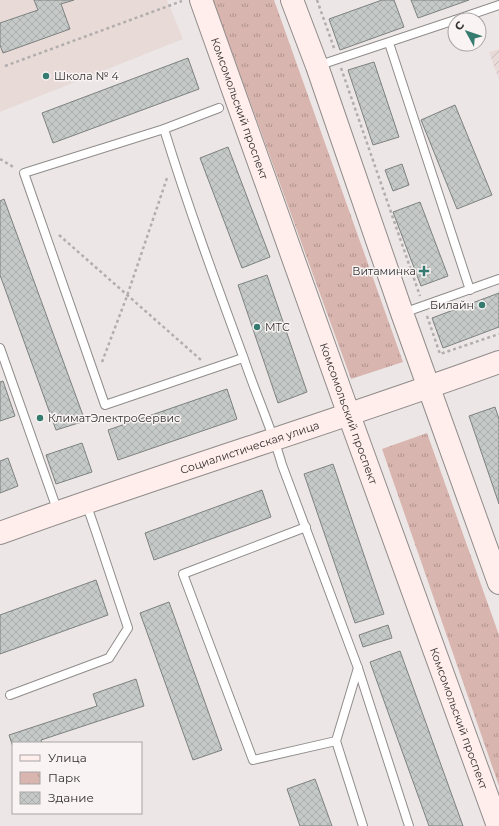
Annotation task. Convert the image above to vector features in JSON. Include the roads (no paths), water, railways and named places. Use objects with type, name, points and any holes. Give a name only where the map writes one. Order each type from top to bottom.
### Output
[{"type":"main road","name":"Комсомольский проспект","points":[[191,0],[348,415],[498,826]]},
{"type":"main road","points":[[292,0],[317,66],[402,313],[499,583]]},
{"type":"main road","name":"Социалистическая улица","points":[[0,533],[85,502],[429,388],[499,362]]},
{"type":"lane","points":[[478,12],[499,5]]},
{"type":"lane","points":[[317,66],[447,23]]},
{"type":"lane","points":[[388,42],[470,290]]},
{"type":"lane","points":[[219,108],[164,129],[24,173],[105,405],[243,358]]},
{"type":"lane","points":[[164,129],[243,358],[265,418],[275,439],[282,465],[358,668],[409,826]]},
{"type":"lane","points":[[402,313],[499,279]]},
{"type":"lane","points":[[0,348],[58,512]]},
{"type":"lane","points":[[10,695],[109,658],[128,628],[85,502]]},
{"type":"lane","points":[[306,526],[183,574],[253,760],[336,741]]},
{"type":"lane","points":[[358,668],[336,741],[363,826]]},
{"type":"place","name":"Школа № 4","points":[[46,76]]},
{"type":"place","name":"Витаминка","points":[[424,271]]},
{"type":"place","name":"Билайн","points":[[482,305]]},
{"type":"place","name":"МТС","points":[[257,327]]},
{"type":"place","name":"КлиматЭлектроСервис","points":[[40,418]]}]
